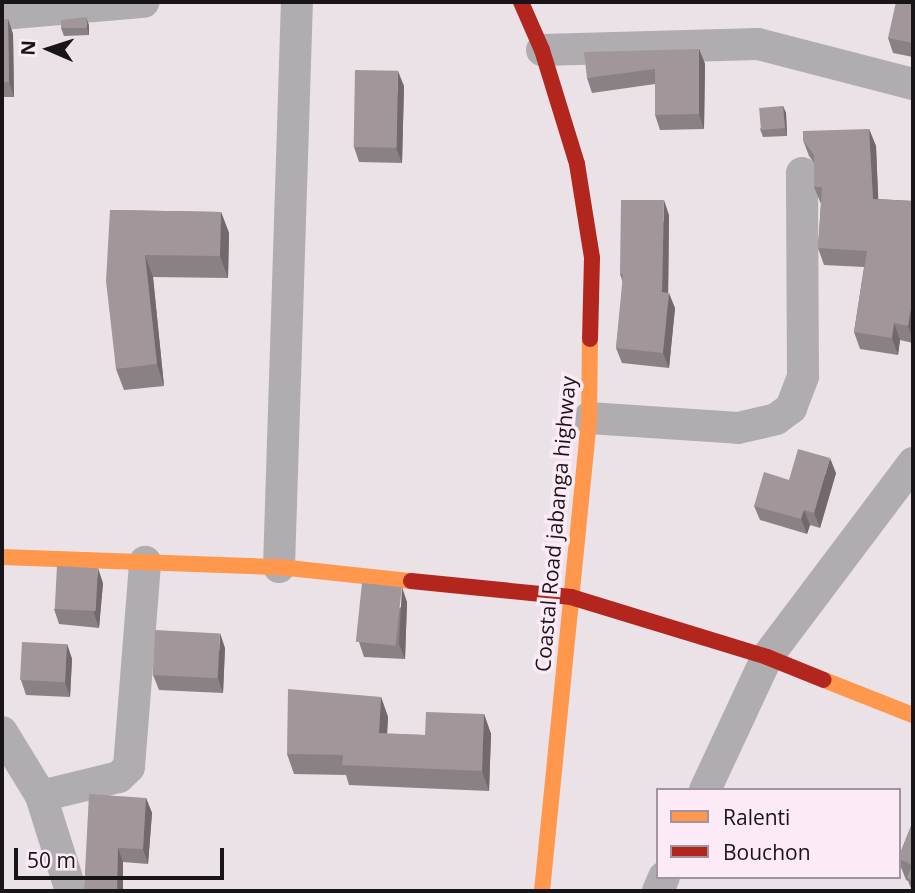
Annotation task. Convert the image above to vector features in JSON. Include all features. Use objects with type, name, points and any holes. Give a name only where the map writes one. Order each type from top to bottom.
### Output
[{"type":"street","points":[[2,13],[143,2]]},
{"type":"street","points":[[279,567],[297,2]]},
{"type":"street","name":"Coastal Road jabanga highway","points":[[521,2],[542,50],[577,164],[592,258],[589,418],[542,891]]},
{"type":"street","points":[[542,50],[758,44],[913,84]]},
{"type":"street","points":[[589,418],[738,428],[776,419],[791,408],[803,376],[802,173]]},
{"type":"street","points":[[706,788],[767,657],[913,463]]},
{"type":"street","points":[[2,557],[279,567],[571,597],[767,657],[913,715]]},
{"type":"street","points":[[41,796],[119,777],[129,767],[145,562]]},
{"type":"street","points":[[2,732],[41,796],[71,891]]},
{"type":"building","points":[[896,2],[913,2],[913,43],[888,38]]},
{"type":"building","points":[[86,17],[87,28],[61,28],[61,20]]},
{"type":"building","points":[[2,19],[8,19],[9,82],[2,82]]},
{"type":"building","points":[[699,49],[699,114],[655,115],[655,69],[587,78],[584,52]]},
{"type":"building","points":[[355,70],[398,71],[397,148],[354,147]]},
{"type":"building","points":[[783,106],[785,128],[761,130],[759,108]]},
{"type":"building","points":[[869,129],[873,199],[913,201],[913,296],[908,326],[894,323],[892,338],[854,332],[867,251],[818,248],[822,187],[814,187],[814,155],[803,140],[803,131]]},
{"type":"building","points":[[621,200],[664,200],[662,292],[669,293],[663,353],[616,348],[623,274],[620,274]]},
{"type":"building","points":[[110,210],[221,212],[220,256],[145,255],[157,364],[116,369],[106,281]]},
{"type":"building","points":[[798,449],[830,458],[814,513],[804,510],[801,519],[754,506],[764,472],[789,480]]},
{"type":"building","points":[[57,566],[98,568],[96,611],[55,609]]},
{"type":"building","points":[[362,583],[402,587],[396,646],[356,642]]},
{"type":"building","points":[[155,630],[220,633],[218,678],[153,675]]},
{"type":"building","points":[[22,642],[67,644],[65,682],[20,680]]},
{"type":"building","points":[[288,689],[381,697],[379,733],[425,735],[426,712],[484,714],[482,771],[342,765],[343,755],[287,754]]},
{"type":"building","points":[[89,794],[146,798],[143,849],[118,848],[117,891],[84,891]]},
{"type":"building","points":[[913,821],[913,881],[907,878],[912,865],[901,860],[901,851]]},
{"type":"traffic: slow","points":[[542,891],[589,418],[590,339]]},
{"type":"traffic: slow","points":[[2,557],[279,567],[411,581]]},
{"type":"traffic: slow","points":[[824,680],[913,715]]},
{"type":"traffic: jam","points":[[521,2],[542,50],[577,164],[592,258],[590,339]]},
{"type":"traffic: jam","points":[[411,581],[571,597],[767,657],[824,680]]}]
